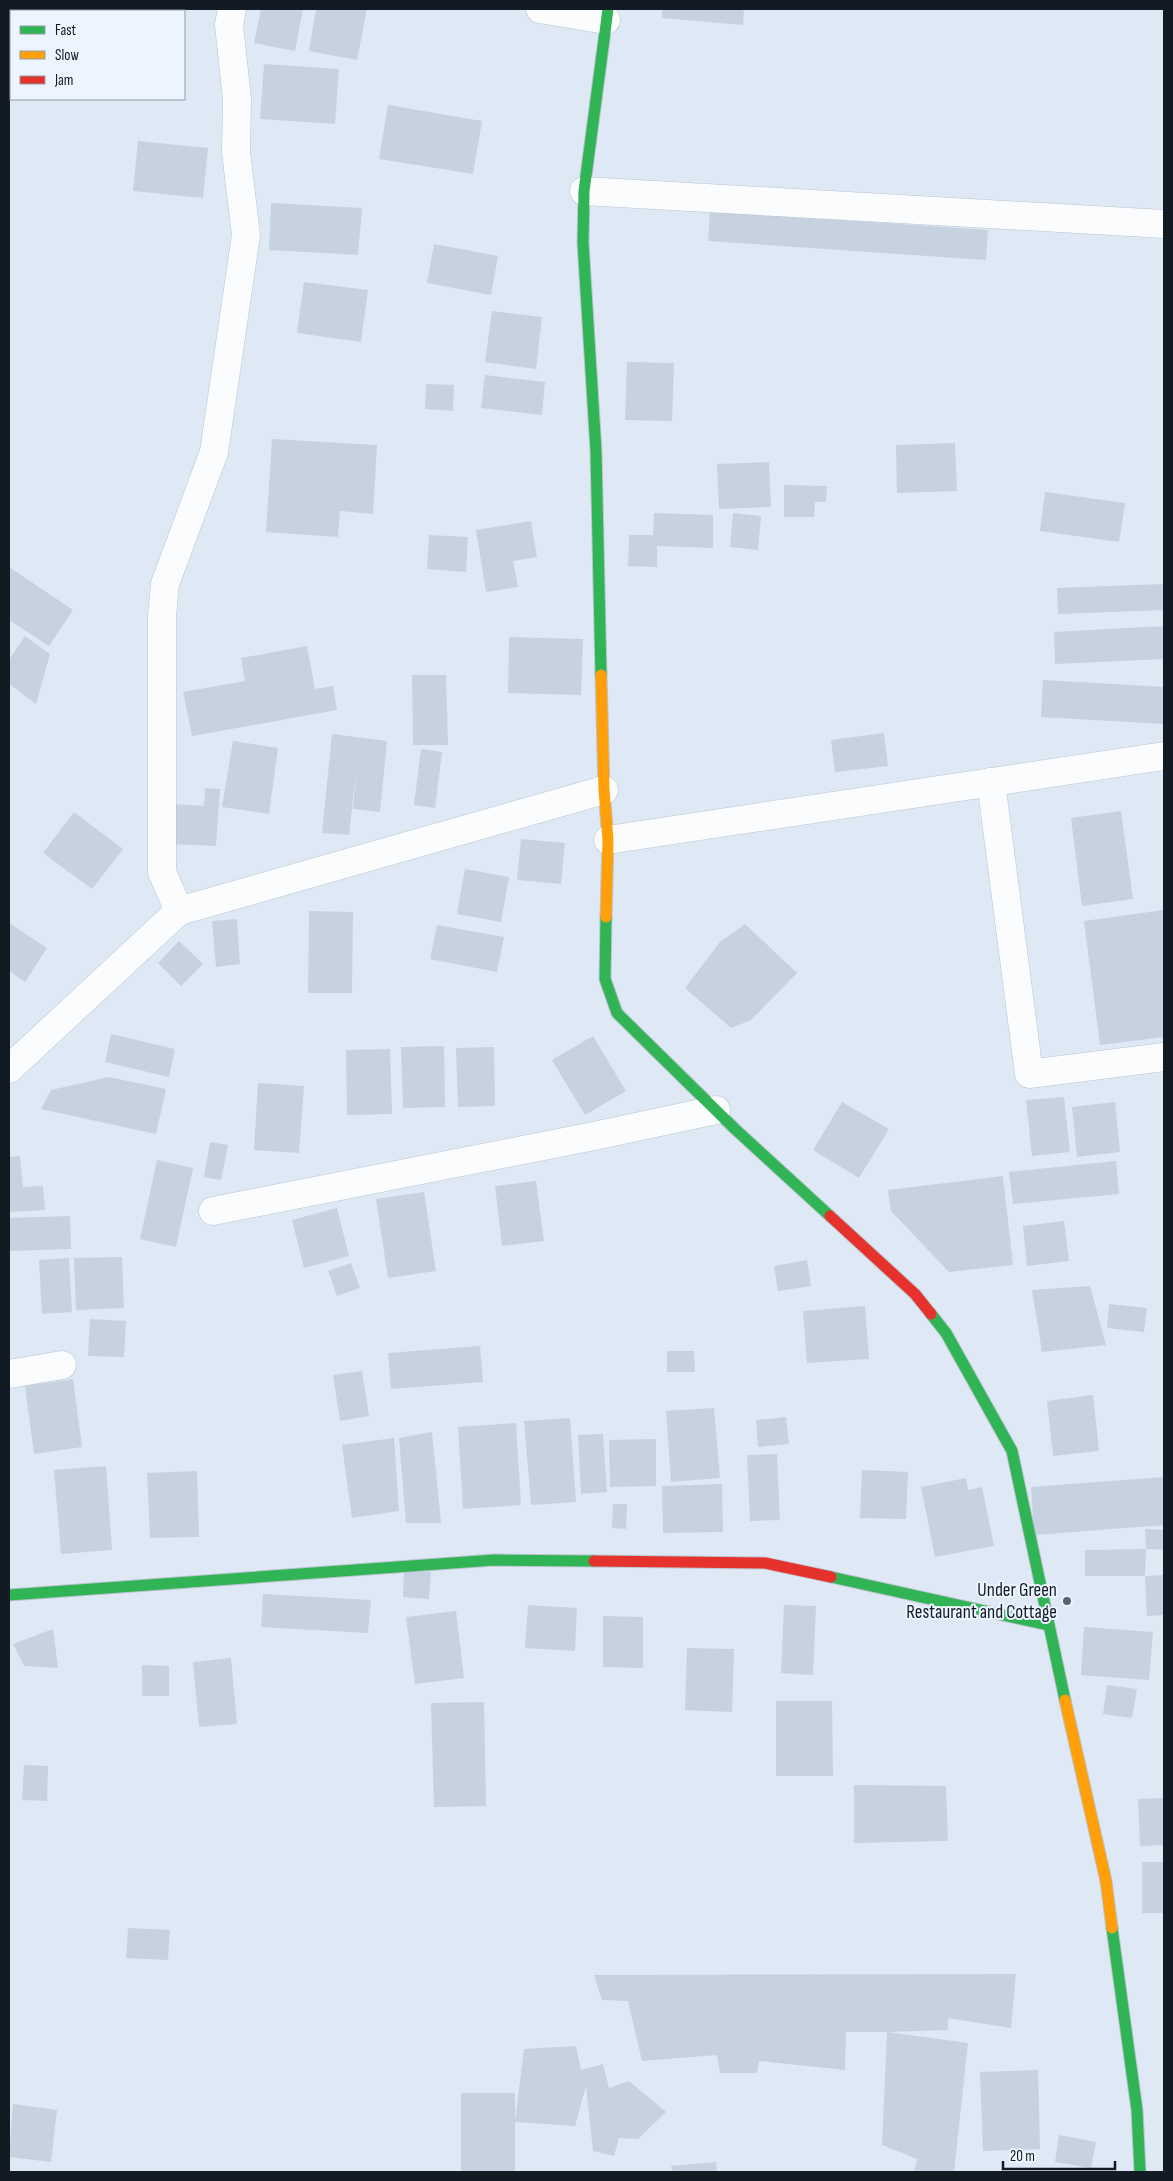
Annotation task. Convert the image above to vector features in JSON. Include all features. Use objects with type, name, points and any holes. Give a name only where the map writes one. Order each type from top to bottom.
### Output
[{"type":"street","points":[[179,911],[162,872],[162,616],[165,584],[214,452],[246,234],[236,152],[237,99],[229,25],[232,9]]},
{"type":"street","points":[[540,9],[607,14],[584,191],[583,243],[596,451],[604,790],[608,840],[605,978],[617,1013],[716,1110],[915,1294],[946,1333],[1012,1451],[1048,1625],[1106,1881],[1137,2110],[1140,2172]]},
{"type":"street","points":[[584,191],[1164,224]]},
{"type":"street","points":[[608,840],[1164,756]]},
{"type":"street","points":[[992,782],[1030,1074],[1164,1057]]},
{"type":"street","points":[[9,1069],[179,911],[604,790]]},
{"type":"street","points":[[214,1211],[716,1110]]},
{"type":"street","points":[[9,1374],[62,1365]]},
{"type":"street","points":[[9,1595],[494,1560],[765,1562],[1048,1625]]},
{"type":"building","points":[[261,9],[303,9],[295,51],[254,43]]},
{"type":"building","points":[[316,9],[367,9],[357,60],[309,51]]},
{"type":"building","points":[[662,9],[744,9],[743,25],[662,18]]},
{"type":"building","points":[[264,64],[339,69],[335,124],[260,119]]},
{"type":"building","points":[[388,105],[482,121],[473,174],[379,159]]},
{"type":"building","points":[[138,141],[208,148],[203,198],[133,191]]},
{"type":"building","points":[[271,203],[362,208],[358,255],[269,250]]},
{"type":"building","points":[[710,211],[988,230],[986,260],[708,241]]},
{"type":"building","points":[[434,244],[498,256],[491,295],[427,283]]},
{"type":"building","points":[[304,282],[368,290],[361,342],[297,333]]},
{"type":"building","points":[[492,311],[542,317],[536,369],[485,362]]},
{"type":"building","points":[[627,362],[674,363],[672,421],[625,420]]},
{"type":"building","points":[[485,375],[545,382],[542,415],[481,408]]},
{"type":"building","points":[[426,384],[454,385],[453,411],[425,409]]},
{"type":"building","points":[[272,439],[377,445],[373,514],[340,511],[338,537],[266,532]]},
{"type":"building","points":[[955,443],[957,491],[897,493],[896,445]]},
{"type":"building","points":[[769,462],[771,507],[719,509],[717,464]]},
{"type":"building","points":[[784,485],[827,486],[826,502],[815,502],[814,517],[784,517]]},
{"type":"building","points":[[1045,492],[1125,503],[1119,542],[1040,531]]},
{"type":"building","points":[[654,513],[713,515],[713,548],[657,546],[657,567],[628,566],[629,535],[653,535]]},
{"type":"building","points":[[733,513],[761,516],[758,550],[730,547]]},
{"type":"building","points":[[531,521],[537,557],[513,561],[518,587],[486,592],[476,530]]},
{"type":"building","points":[[429,535],[468,537],[466,572],[427,569]]},
{"type":"building","points":[[9,567],[73,610],[49,646],[9,620]]},
{"type":"building","points":[[1164,584],[1164,610],[1058,614],[1057,588]]},
{"type":"building","points":[[1164,626],[1164,659],[1055,664],[1054,632]]},
{"type":"building","points":[[25,636],[50,654],[36,704],[9,684],[9,660]]},
{"type":"building","points":[[509,637],[583,639],[581,695],[508,693]]},
{"type":"building","points":[[307,646],[315,689],[333,686],[337,710],[192,736],[183,692],[245,681],[241,658]]},
{"type":"building","points":[[412,675],[446,675],[448,745],[413,745]]},
{"type":"building","points":[[1043,680],[1164,687],[1164,724],[1041,717]]},
{"type":"building","points":[[884,733],[888,766],[835,772],[831,740]]},
{"type":"building","points":[[332,734],[387,741],[380,812],[353,809],[356,771],[349,835],[322,833]]},
{"type":"building","points":[[233,741],[278,748],[269,814],[222,807]]},
{"type":"building","points":[[421,749],[442,752],[435,808],[414,805]]},
{"type":"building","points":[[205,788],[220,789],[216,846],[172,844],[174,804],[204,806]]},
{"type":"building","points":[[1121,811],[1133,899],[1082,906],[1071,818]]},
{"type":"building","points":[[74,812],[123,849],[92,889],[43,853]]},
{"type":"building","points":[[521,839],[565,843],[561,884],[517,880]]},
{"type":"building","points":[[465,869],[509,877],[501,922],[457,914]]},
{"type":"building","points":[[1164,910],[1164,1037],[1100,1045],[1084,921]]},
{"type":"building","points":[[309,911],[353,912],[352,993],[308,993]]},
{"type":"building","points":[[237,919],[240,964],[216,967],[212,921]]},
{"type":"building","points":[[9,923],[47,948],[25,982],[9,971]]},
{"type":"building","points":[[745,924],[797,973],[751,1020],[731,1028],[685,988],[720,942]]},
{"type":"building","points":[[437,925],[504,937],[497,972],[430,959]]},
{"type":"building","points":[[179,941],[203,964],[181,986],[158,963]]},
{"type":"building","points":[[111,1034],[175,1049],[169,1077],[105,1062]]},
{"type":"building","points":[[593,1036],[626,1091],[585,1115],[552,1060]]},
{"type":"building","points":[[444,1046],[445,1107],[403,1108],[401,1047]]},
{"type":"building","points":[[494,1047],[495,1106],[458,1107],[456,1048]]},
{"type":"building","points":[[390,1049],[392,1114],[347,1115],[346,1050]]},
{"type":"building","points":[[109,1077],[166,1089],[156,1134],[41,1109],[51,1090]]},
{"type":"building","points":[[258,1083],[304,1086],[299,1153],[254,1150]]},
{"type":"building","points":[[1064,1097],[1070,1152],[1032,1156],[1026,1100]]},
{"type":"building","points":[[842,1102],[889,1129],[859,1178],[813,1150]]},
{"type":"building","points":[[1115,1102],[1120,1152],[1077,1157],[1072,1107]]},
{"type":"building","points":[[210,1142],[228,1145],[221,1180],[204,1177]]},
{"type":"building","points":[[20,1156],[23,1187],[43,1186],[45,1210],[9,1212],[9,1157]]},
{"type":"building","points":[[157,1160],[193,1168],[176,1247],[140,1239]]},
{"type":"building","points":[[1116,1161],[1119,1194],[1013,1204],[1009,1172]]},
{"type":"building","points":[[1003,1176],[1013,1265],[949,1272],[891,1211],[888,1190]]},
{"type":"building","points":[[536,1181],[544,1241],[502,1246],[495,1186]]},
{"type":"building","points":[[424,1192],[436,1271],[388,1278],[376,1199]]},
{"type":"building","points":[[337,1208],[349,1256],[304,1268],[292,1220]]},
{"type":"building","points":[[70,1216],[71,1249],[9,1251],[9,1218]]},
{"type":"building","points":[[1064,1221],[1069,1261],[1027,1266],[1023,1226]]},
{"type":"building","points":[[122,1257],[124,1308],[76,1310],[74,1258]]},
{"type":"building","points":[[69,1258],[72,1312],[42,1314],[39,1260]]},
{"type":"building","points":[[807,1260],[811,1286],[778,1291],[774,1266]]},
{"type":"building","points":[[351,1263],[360,1288],[337,1296],[328,1271]]},
{"type":"building","points":[[1090,1286],[1106,1345],[1042,1352],[1032,1290]]},
{"type":"building","points":[[1109,1304],[1147,1308],[1144,1332],[1107,1328]]},
{"type":"building","points":[[865,1306],[869,1359],[807,1363],[803,1311]]},
{"type":"building","points":[[90,1319],[126,1321],[124,1357],[88,1356]]},
{"type":"building","points":[[480,1346],[483,1382],[391,1389],[388,1353]]},
{"type":"building","points":[[667,1351],[694,1351],[695,1372],[667,1372]]},
{"type":"building","points":[[362,1371],[369,1416],[340,1421],[333,1375]]},
{"type":"building","points":[[73,1379],[82,1447],[34,1454],[25,1386]]},
{"type":"building","points":[[1093,1395],[1099,1451],[1053,1456],[1047,1401]]},
{"type":"building","points":[[714,1408],[720,1478],[671,1482],[666,1411]]},
{"type":"building","points":[[786,1417],[789,1444],[758,1447],[756,1420]]},
{"type":"building","points":[[570,1418],[576,1502],[531,1505],[524,1421]]},
{"type":"building","points":[[516,1423],[521,1505],[463,1509],[458,1427]]},
{"type":"building","points":[[432,1432],[441,1523],[406,1523],[399,1438]]},
{"type":"building","points":[[603,1434],[607,1492],[581,1494],[578,1435]]},
{"type":"building","points":[[394,1438],[399,1511],[352,1518],[342,1445]]},
{"type":"building","points":[[656,1439],[656,1486],[610,1487],[609,1440]]},
{"type":"building","points":[[777,1454],[780,1520],[750,1521],[747,1455]]},
{"type":"building","points":[[106,1466],[112,1550],[61,1554],[54,1470]]},
{"type":"building","points":[[862,1470],[908,1472],[906,1519],[860,1518]]},
{"type":"building","points":[[197,1471],[199,1537],[150,1538],[147,1473]]},
{"type":"building","points":[[1164,1477],[1164,1525],[1034,1535],[1031,1487]]},
{"type":"building","points":[[966,1478],[968,1490],[982,1487],[994,1546],[935,1557],[921,1487]]},
{"type":"building","points":[[722,1484],[723,1532],[663,1533],[662,1486]]},
{"type":"building","points":[[613,1504],[627,1504],[626,1529],[612,1528]]},
{"type":"building","points":[[1145,1529],[1164,1530],[1164,1550],[1146,1549]]},
{"type":"building","points":[[1146,1549],[1145,1576],[1085,1576],[1085,1550]]},
{"type":"building","points":[[404,1571],[431,1572],[429,1599],[403,1597]]},
{"type":"building","points":[[1164,1575],[1164,1615],[1147,1616],[1145,1576]]},
{"type":"building","points":[[263,1594],[371,1600],[368,1633],[261,1627]]},
{"type":"building","points":[[528,1605],[577,1608],[575,1651],[525,1648]]},
{"type":"building","points":[[784,1605],[816,1606],[813,1675],[781,1673]]},
{"type":"building","points":[[456,1611],[464,1678],[415,1684],[406,1617]]},
{"type":"building","points":[[603,1616],[643,1617],[643,1668],[603,1667]]},
{"type":"building","points":[[1084,1627],[1153,1632],[1149,1680],[1081,1675]]},
{"type":"building","points":[[53,1629],[58,1668],[24,1666],[13,1644]]},
{"type":"building","points":[[687,1648],[734,1649],[732,1712],[685,1710]]},
{"type":"building","points":[[231,1658],[237,1724],[199,1727],[193,1662]]},
{"type":"building","points":[[142,1665],[169,1666],[169,1696],[142,1696]]},
{"type":"building","points":[[1107,1685],[1137,1689],[1132,1718],[1103,1714]]},
{"type":"building","points":[[776,1701],[832,1701],[833,1776],[776,1776]]},
{"type":"building","points":[[484,1702],[486,1806],[434,1807],[431,1703]]},
{"type":"building","points":[[24,1765],[48,1766],[47,1801],[22,1800]]},
{"type":"building","points":[[854,1785],[946,1786],[948,1841],[854,1843]]},
{"type":"building","points":[[1164,1798],[1164,1845],[1140,1846],[1138,1799]]},
{"type":"building","points":[[1142,1862],[1164,1862],[1164,1913],[1142,1913]]},
{"type":"building","points":[[128,1928],[170,1930],[168,1960],[126,1958]]},
{"type":"building","points":[[1016,1974],[1011,2028],[948,2018],[948,2030],[846,2032],[845,2070],[759,2061],[757,2073],[720,2073],[717,2055],[642,2061],[628,2001],[602,2000],[594,1975]]},
{"type":"building","points":[[887,2032],[968,2043],[954,2172],[914,2172],[917,2159],[882,2145]]},
{"type":"building","points":[[576,2046],[581,2070],[603,2064],[609,2088],[629,2081],[666,2112],[638,2139],[619,2138],[614,2156],[593,2151],[586,2086],[575,2126],[515,2122],[524,2049]]},
{"type":"building","points":[[1038,2070],[1040,2149],[983,2151],[980,2072]]},
{"type":"building","points":[[461,2093],[515,2093],[515,2172],[461,2172]]},
{"type":"building","points":[[13,2104],[57,2110],[51,2162],[9,2157]]},
{"type":"building","points":[[1059,2135],[1096,2142],[1091,2168],[1055,2162]]},
{"type":"building","points":[[716,2162],[717,2172],[673,2172],[671,2166]]},
{"type":"traffic: fast","points":[[601,675],[596,451],[583,243],[584,191],[608,9]]},
{"type":"traffic: fast","points":[[606,917],[605,979],[617,1013],[735,1129],[830,1216]]},
{"type":"traffic: fast","points":[[931,1314],[946,1333],[1012,1451],[1065,1700]]},
{"type":"traffic: fast","points":[[9,1595],[494,1560],[594,1561]]},
{"type":"traffic: fast","points":[[831,1577],[1048,1625]]},
{"type":"traffic: fast","points":[[1112,1928],[1137,2110],[1140,2172]]},
{"type":"traffic: slow","points":[[601,675],[604,790],[608,840],[606,917]]},
{"type":"traffic: slow","points":[[1065,1700],[1106,1881],[1112,1928]]},
{"type":"traffic: jam","points":[[830,1216],[915,1294],[931,1314]]},
{"type":"traffic: jam","points":[[594,1561],[765,1563],[831,1577]]},
{"type":"place","name":"Under Green Restaurant and Cottage","points":[[1067,1601]]}]
